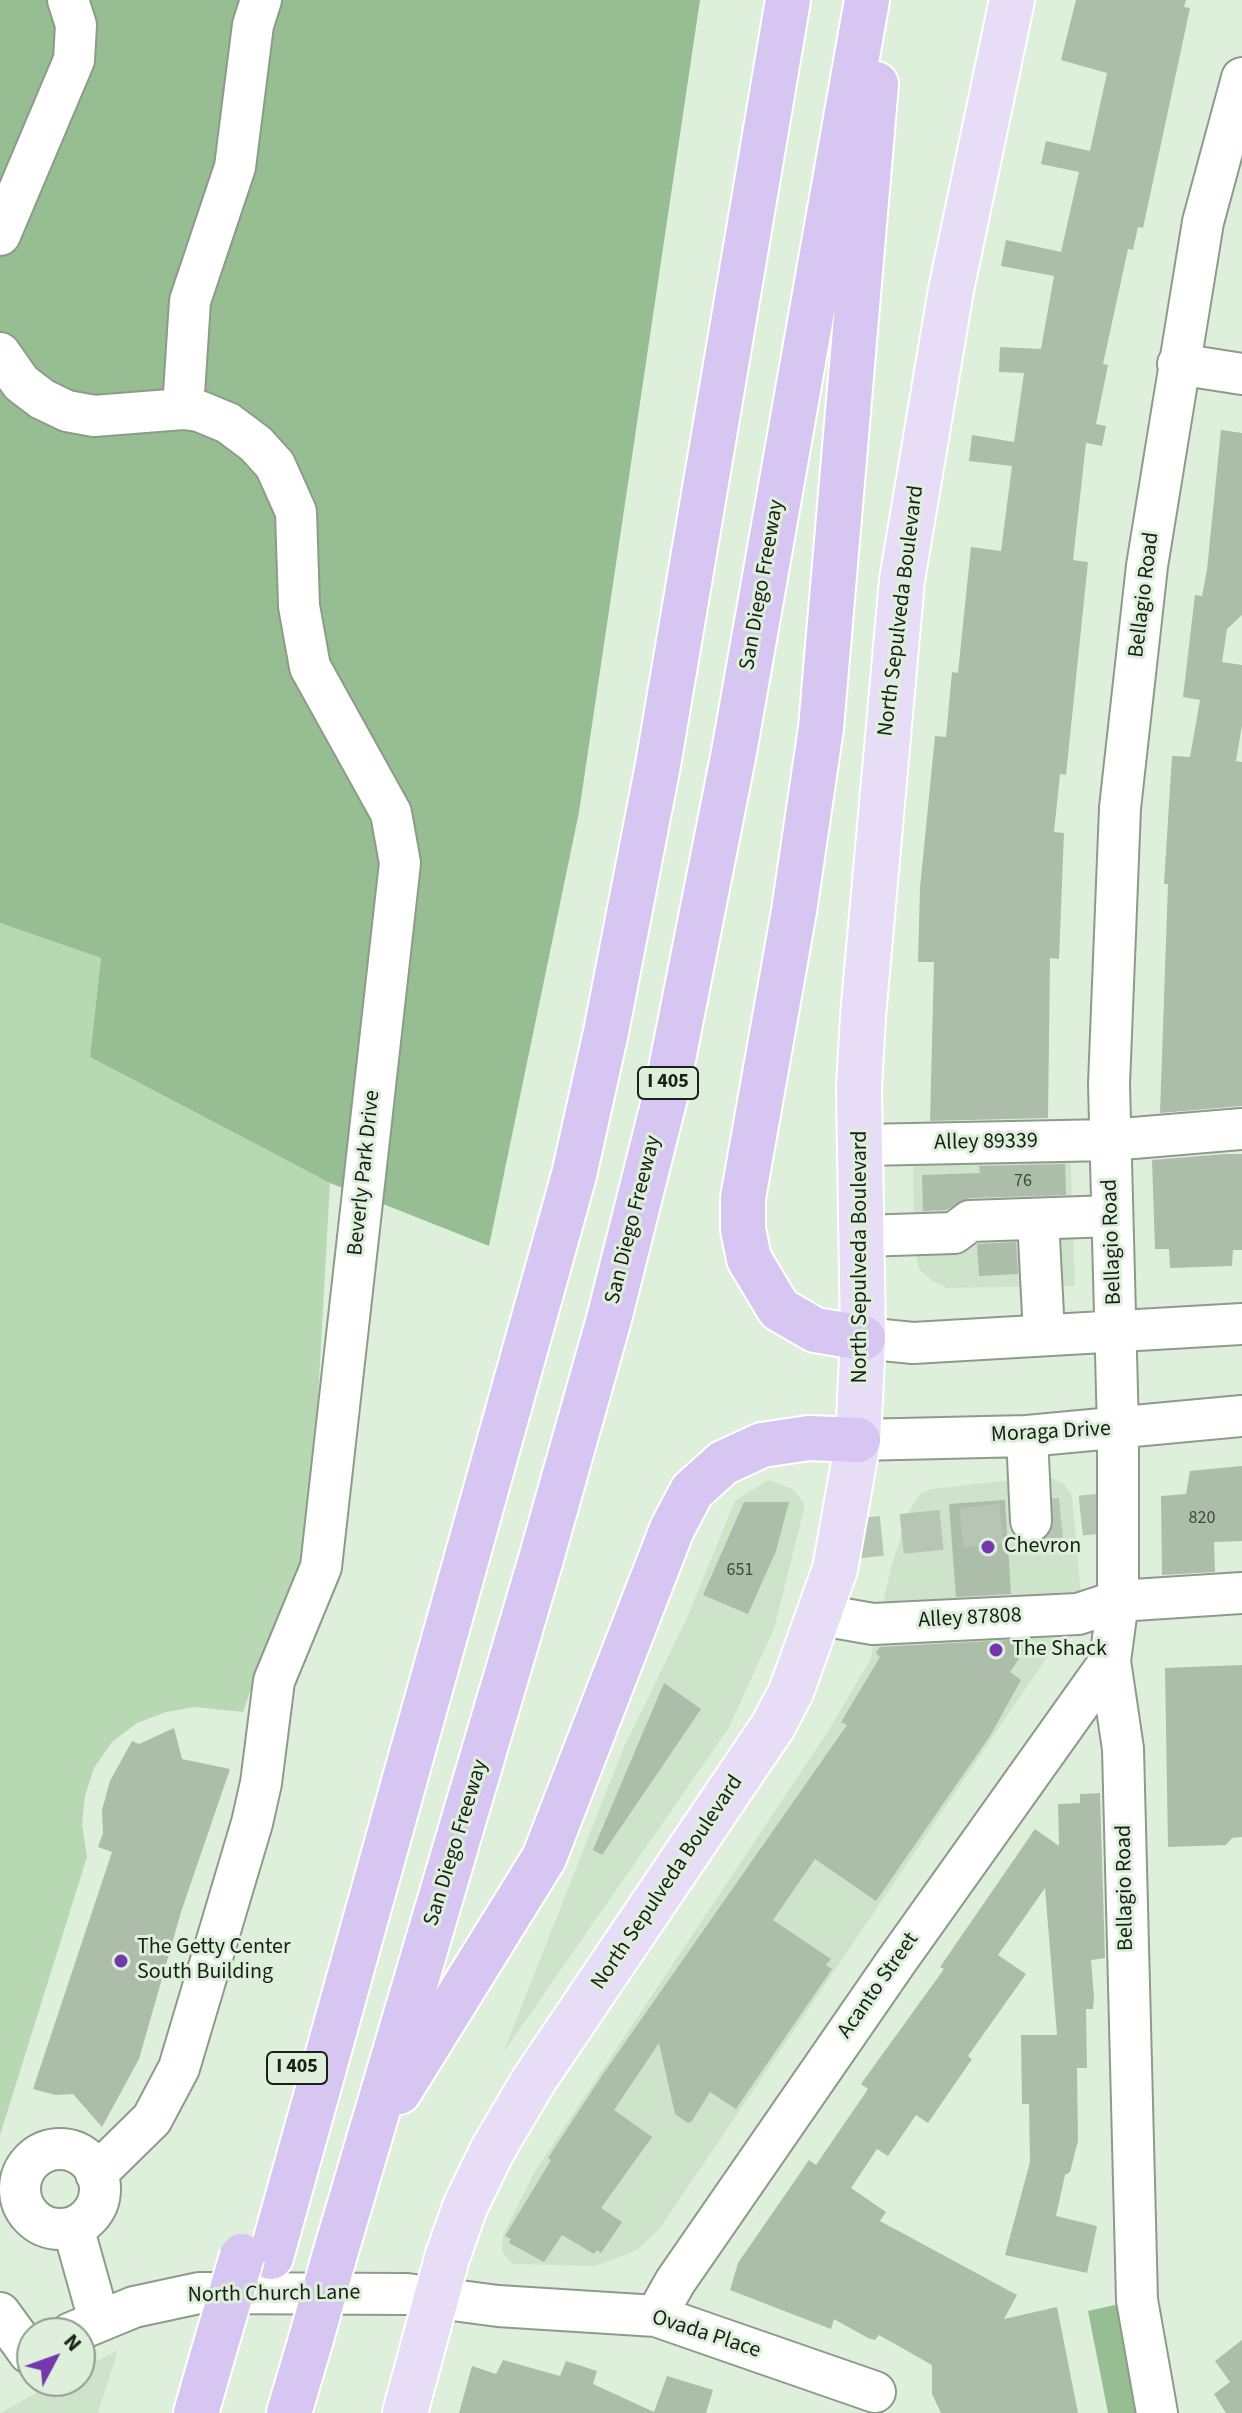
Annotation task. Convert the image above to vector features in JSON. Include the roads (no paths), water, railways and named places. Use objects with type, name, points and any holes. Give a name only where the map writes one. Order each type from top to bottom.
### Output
[{"type":"highway","name":"I 405","points":[[196,2413],[234,2337],[487,1397],[569,1077],[635,740],[719,221],[759,0]]},
{"type":"highway","points":[[256,2256],[574,1175],[606,1032],[658,765],[788,0]]},
{"type":"highway","name":"San Diego Freeway","points":[[289,2413],[601,1349],[667,1089],[717,845],[867,0]]},
{"type":"highway","points":[[863,1338],[815,1330],[779,1309],[749,1259],[743,1229],[743,1198],[794,911],[821,728],[883,0]]},
{"type":"highway","points":[[368,2142],[544,1858],[672,1529],[692,1491],[723,1463],[762,1445],[809,1438],[858,1440]]},
{"type":"highway","points":[[227,2413],[234,2337]]},
{"type":"main road","name":"North Sepulveda Boulevard","points":[[405,2413],[436,2297],[465,2207],[492,2151],[534,2080],[773,1726],[791,1692],[821,1615],[842,1540],[858,1440],[863,1338],[859,1088],[863,1016],[902,580],[951,290],[1012,0]]},
{"type":"street","points":[[0,235],[74,60],[76,25],[68,0]]},
{"type":"street","points":[[183,409],[190,301],[235,167],[253,25],[261,0]]},
{"type":"street","name":"Bellagio Road","points":[[1157,2413],[1137,2300],[1123,1749],[1110,1661],[1118,1601],[1118,1430],[1110,1140],[1120,808],[1147,566],[1178,364],[1203,222],[1242,78]]},
{"type":"street","name":"Beverly Park Drive","points":[[0,353],[21,383],[42,399],[67,411],[125,416],[183,409],[228,423],[275,465],[296,512],[299,606],[310,667],[385,800],[397,836],[400,863],[321,1567],[274,1681],[261,1783],[252,1823],[179,2068],[152,2119],[96,2174]]},
{"type":"street","points":[[1178,364],[1242,374]]},
{"type":"street","name":"Alley 89339","points":[[862,1145],[1110,1140],[1242,1129]]},
{"type":"street","points":[[862,1236],[954,1233],[970,1221],[1111,1216]]},
{"type":"street","points":[[1038,1219],[1044,1334]]},
{"type":"street","points":[[863,1338],[913,1343],[1242,1324]]},
{"type":"street","name":"Moraga Drive","points":[[858,1440],[1027,1436],[1118,1430],[1242,1416]]},
{"type":"street","points":[[1027,1436],[1031,1521]]},
{"type":"street","name":"Alley 87808","points":[[821,1615],[873,1624],[1078,1614],[1118,1601],[1242,1593]]},
{"type":"street","name":"Acanto Street","points":[[656,2316],[675,2282],[889,1972],[1110,1661]]},
{"type":"street","points":[[56,2149],[80,2155],[96,2174],[100,2186],[94,2210],[73,2227],[47,2228],[31,2218],[19,2191],[29,2164],[43,2153],[56,2149]]},
{"type":"street","points":[[73,2227],[84,2317]]},
{"type":"street","name":"North Church Lane","points":[[96,2322],[134,2307],[199,2293],[289,2291],[436,2297]]},
{"type":"street","name":"Ovada Place","points":[[436,2297],[498,2306],[656,2316],[875,2392]]},
{"type":"street","points":[[0,2313],[16,2348]]},
{"type":"tunnel","points":[[842,1540],[1117,1512]]},
{"type":"place","name":"Chevron","points":[[988,1547]]},
{"type":"place","name":"The Shack","points":[[996,1650]]},
{"type":"place","name":"The Getty Center South Building","points":[[121,1961]]}]
